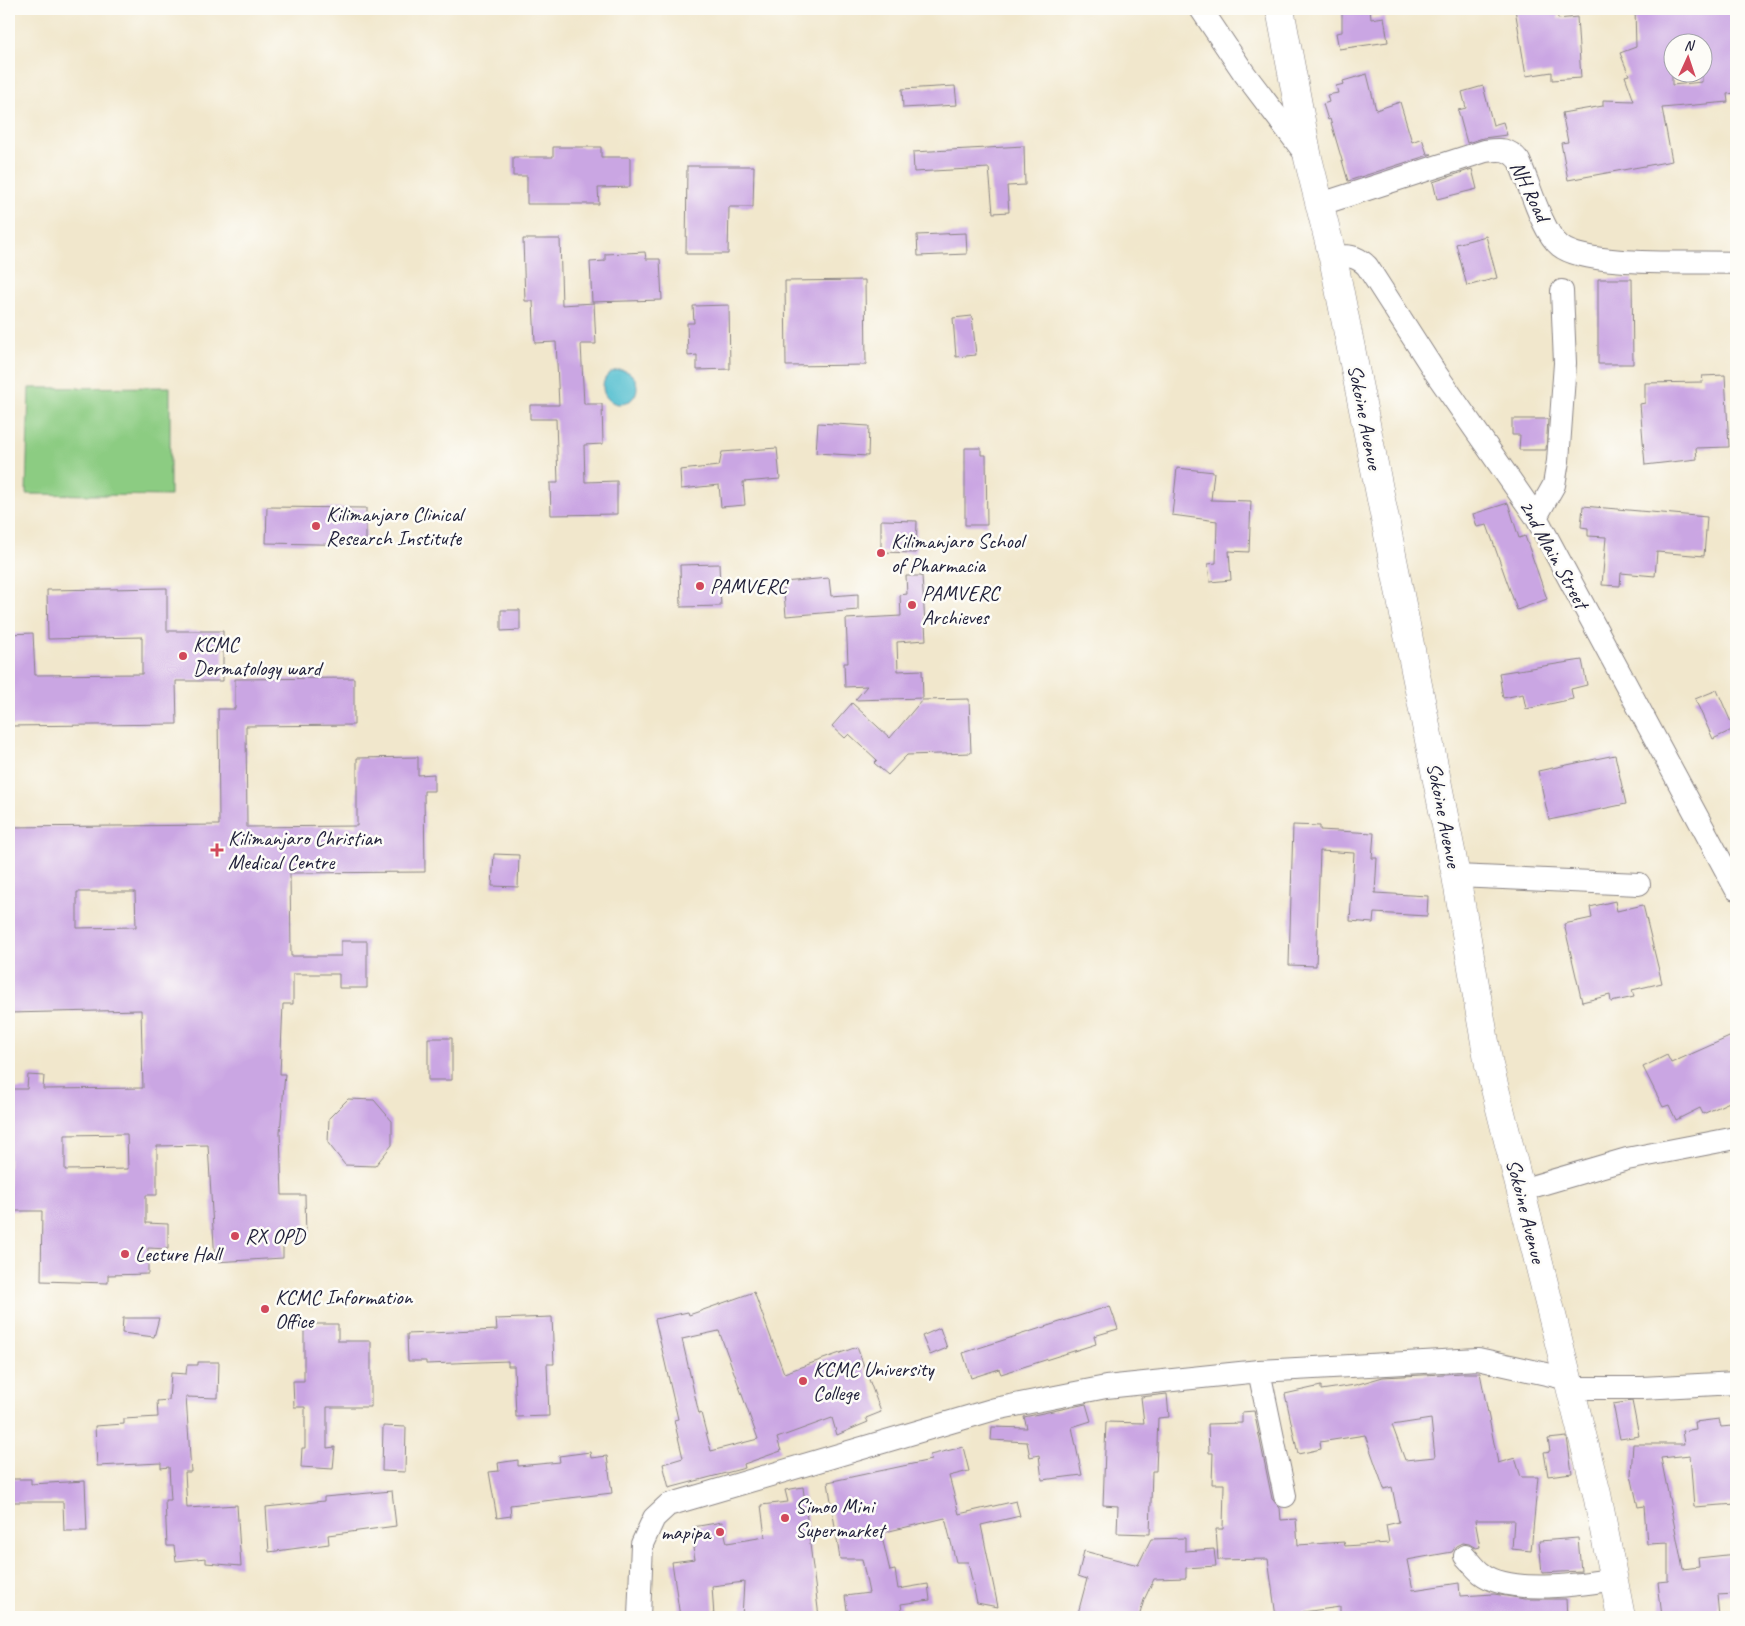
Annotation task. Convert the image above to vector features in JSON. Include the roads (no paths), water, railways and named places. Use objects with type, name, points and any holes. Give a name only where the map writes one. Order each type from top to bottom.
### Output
[{"type":"street","points":[[1200,9],[1244,73],[1308,158]]},
{"type":"street","name":"Sokoine Avenue","points":[[1280,9],[1308,158],[1333,258],[1456,876],[1489,1065],[1597,1494],[1621,1617]]},
{"type":"street","name":"NH Road","points":[[1320,204],[1485,151],[1503,149],[1513,153],[1519,161],[1542,220],[1559,246],[1575,254],[1599,260],[1736,263]]},
{"type":"street","name":"2nd Main Street","points":[[1333,258],[1346,255],[1356,257],[1367,266],[1435,372],[1536,517],[1736,889]]},
{"type":"street","points":[[1536,517],[1554,485],[1558,461],[1565,363],[1562,291]]},
{"type":"street","points":[[1456,876],[1639,884]]},
{"type":"street","points":[[1521,1190],[1627,1159],[1736,1138]]},
{"type":"street","points":[[639,1617],[642,1544],[654,1518],[668,1505],[995,1408],[1106,1387],[1259,1370],[1478,1358],[1570,1384],[1642,1388],[1736,1383]]},
{"type":"street","points":[[1259,1370],[1285,1496]]},
{"type":"street","points":[[1465,1556],[1481,1573],[1502,1582],[1563,1586],[1614,1579]]},
{"type":"water","points":[[620,370],[632,375],[637,387],[632,399],[620,404],[608,399],[603,387],[608,375]]},
{"type":"place","name":"Kilimanjaro Clinical Research Institute","points":[[316,526]]},
{"type":"place","name":"Kilimanjaro School of Pharmacia","points":[[881,553]]},
{"type":"place","name":"PAMVERC","points":[[700,586]]},
{"type":"place","name":"PAMVERC Archieves","points":[[912,605]]},
{"type":"place","name":"KCMC Dermatology ward","points":[[183,656]]},
{"type":"place","name":"Kilimanjaro Christian Medical Centre","points":[[217,850]]},
{"type":"place","name":"RX OPD","points":[[235,1236]]},
{"type":"place","name":"Lecture Hall","points":[[125,1254]]},
{"type":"place","name":"KCMC Information Office","points":[[265,1309]]},
{"type":"place","name":"KCMC University College","points":[[803,1381]]},
{"type":"place","name":"Simoo Mini Supermarket","points":[[785,1518]]},
{"type":"place","name":"mapipa","points":[[720,1532]]}]
